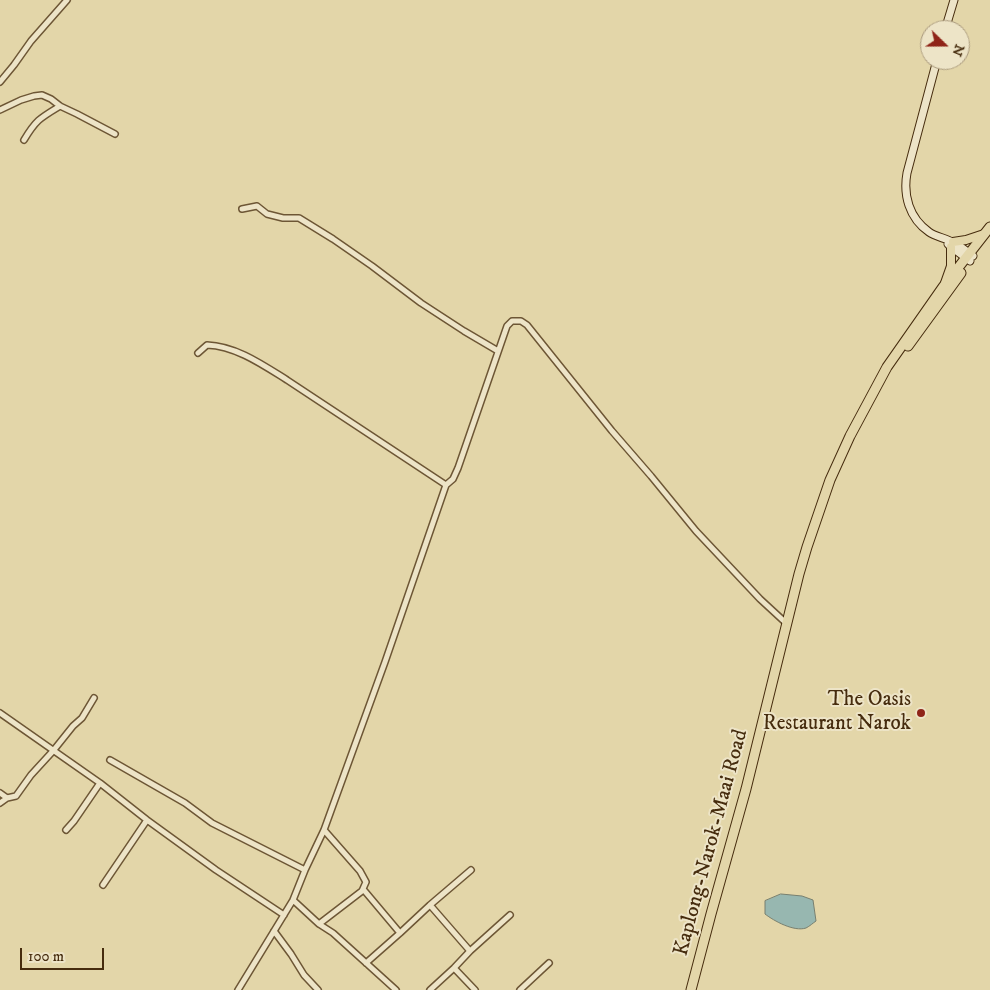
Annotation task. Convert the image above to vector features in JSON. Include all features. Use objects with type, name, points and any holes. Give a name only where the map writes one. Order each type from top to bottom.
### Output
[{"type":"highway","name":"Kaplong-Narok-Maai Road","points":[[887,367],[901,356],[988,232]]},
{"type":"highway","name":"Kaplong-Narok-Maai Road","points":[[691,990],[746,789],[786,623],[807,546],[830,480],[850,436],[887,367],[943,287],[969,257]]},
{"type":"main road","points":[[948,20],[954,0]]},
{"type":"main road","points":[[934,70],[907,173],[905,187],[908,207],[916,219],[928,231],[950,243],[969,257]]},
{"type":"main road","points":[[950,243],[966,240],[988,232]]},
{"type":"main road","points":[[943,287],[951,266],[950,243]]},
{"type":"street","points":[[0,82],[31,41],[67,0]]},
{"type":"street","points":[[0,110],[21,100],[42,95],[115,134]]},
{"type":"street","points":[[24,140],[41,117],[60,106]]},
{"type":"street","points":[[242,209],[257,206],[267,214],[283,218],[299,218],[372,266],[421,303],[464,332],[498,351]]},
{"type":"street","points":[[238,990],[293,900],[304,870],[324,830],[446,485],[453,479],[458,468],[505,331],[512,321],[527,325],[612,431],[696,531],[760,599],[786,623]]},
{"type":"street","points":[[198,353],[207,345],[223,347],[262,364],[446,485]]},
{"type":"street","points":[[0,803],[7,798],[16,796],[72,726],[82,718],[94,698]]},
{"type":"street","points":[[0,713],[100,783],[216,870],[284,915]]},
{"type":"street","points":[[110,760],[185,803],[212,824],[304,870]]},
{"type":"street","points":[[66,830],[100,783]]},
{"type":"street","points":[[0,793],[7,798]]},
{"type":"street","points":[[102,885],[147,820]]},
{"type":"street","points":[[319,924],[363,889],[366,882],[364,877],[324,830]]},
{"type":"street","points":[[366,963],[471,870]]},
{"type":"street","points":[[363,889],[400,934]]},
{"type":"street","points":[[293,900],[396,990]]},
{"type":"street","points":[[430,905],[470,950]]},
{"type":"street","points":[[430,990],[470,950],[510,915]]},
{"type":"street","points":[[274,931],[304,975],[318,990]]},
{"type":"street","points":[[520,990],[549,962]]},
{"type":"street","points":[[454,968],[475,990]]},
{"type":"water","points":[[781,894],[802,896],[813,900],[816,921],[801,929],[779,923],[765,914],[765,901]]},
{"type":"place","name":"The Oasis Restaurant Narok","points":[[921,713]]}]
